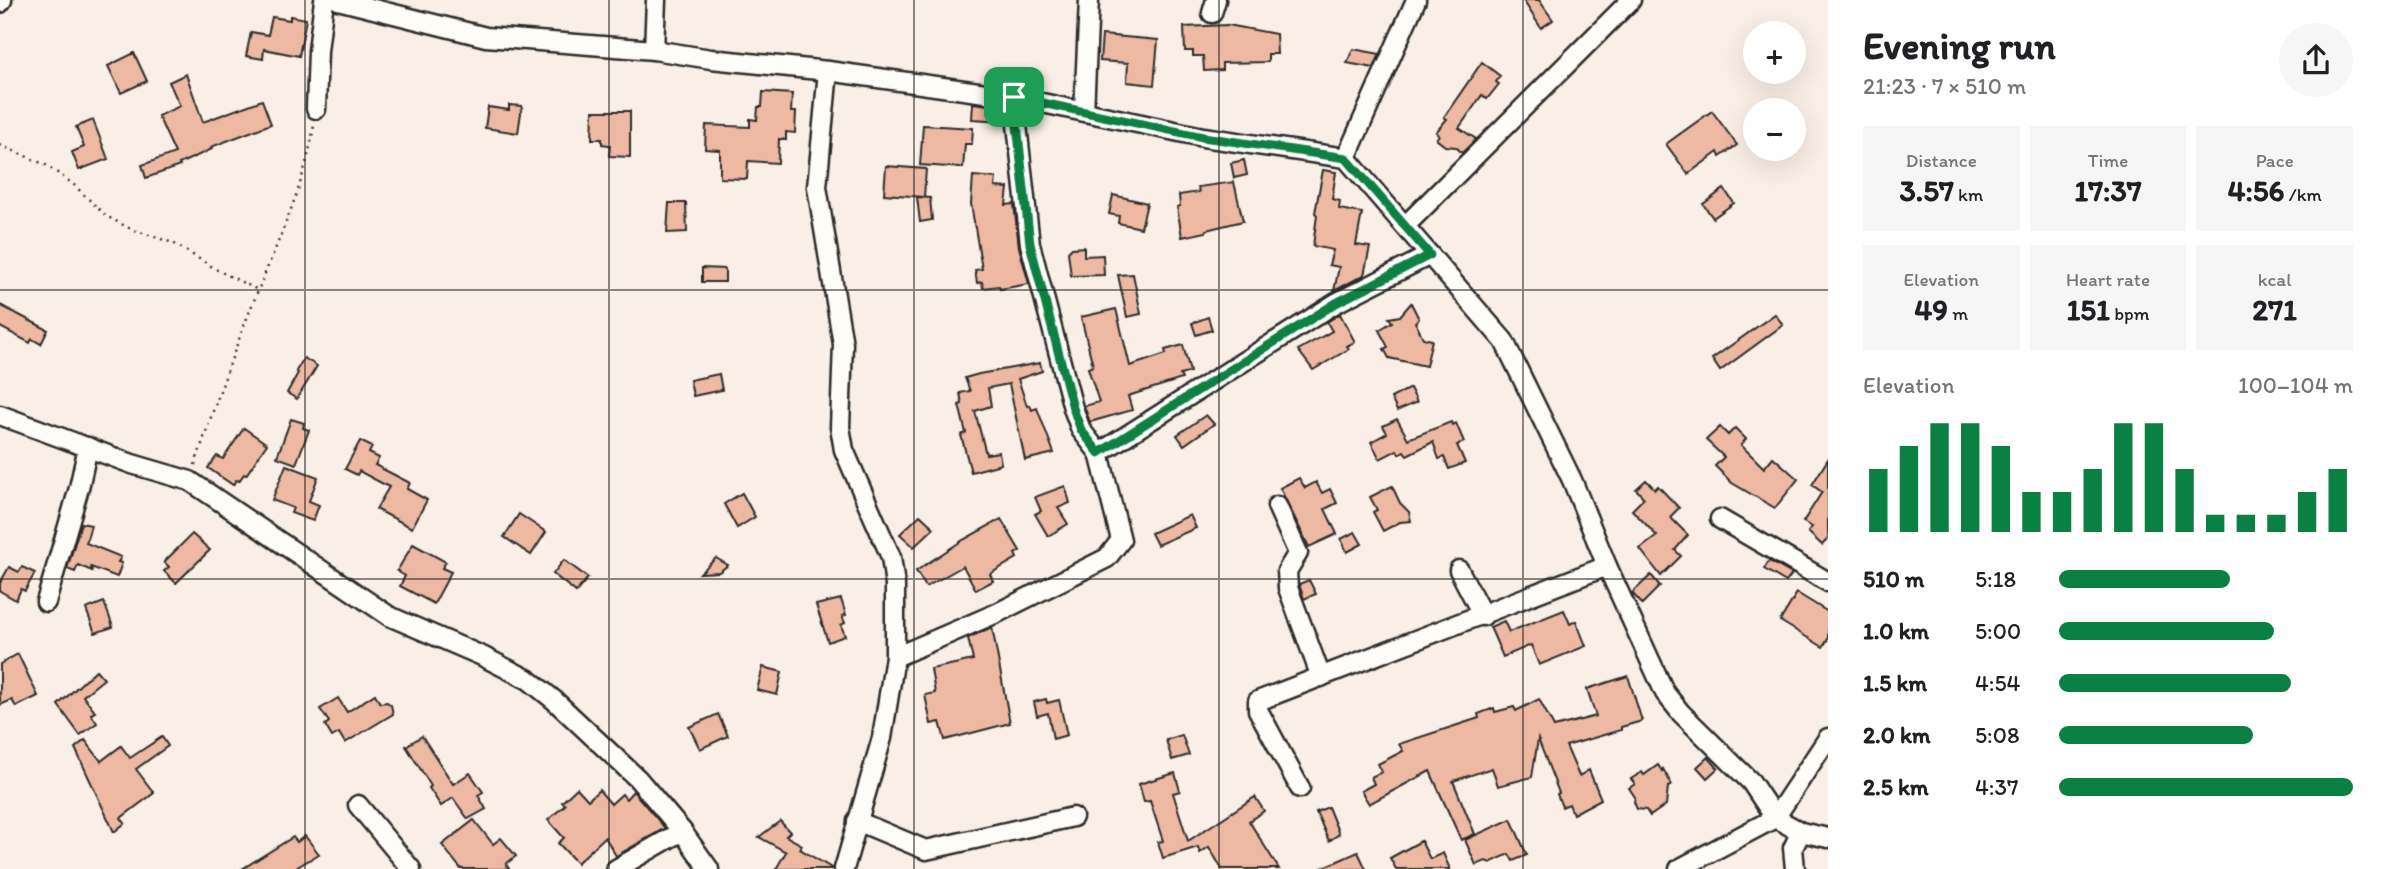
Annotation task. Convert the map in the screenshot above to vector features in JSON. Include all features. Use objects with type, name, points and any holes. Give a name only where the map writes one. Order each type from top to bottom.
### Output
[{"type":"street","points":[[316,109],[318,51],[324,0]]},
{"type":"street","points":[[338,0],[486,37],[654,50],[1014,97],[1203,137],[1346,158],[1504,341],[1572,480],[1607,566],[1665,693],[1681,713],[1751,782],[1775,818],[1801,832],[1828,838]]},
{"type":"street","points":[[654,50],[656,0]]},
{"type":"street","points":[[1084,112],[1089,0]]},
{"type":"street","points":[[1346,158],[1416,0]]},
{"type":"street","points":[[1406,225],[1631,0]]},
{"type":"street","points":[[828,71],[817,187],[843,344],[840,427],[844,450],[891,557],[895,585],[895,656],[882,738],[844,869]]},
{"type":"street","points":[[895,656],[997,613],[1107,558],[1121,540],[1099,453],[1081,430],[1073,408],[1030,244],[1014,97]]},
{"type":"street","points":[[1099,453],[1336,303],[1430,255]]},
{"type":"street","points":[[0,415],[132,464],[190,481],[388,616],[482,656],[529,680],[554,699],[638,779],[682,831],[709,869]]},
{"type":"street","points":[[46,602],[88,447]]},
{"type":"street","points":[[1277,506],[1298,553],[1287,571],[1288,588],[1321,677]]},
{"type":"street","points":[[1720,519],[1828,582]]},
{"type":"street","points":[[1300,788],[1256,705],[1258,701],[1607,566]]},
{"type":"street","points":[[1459,570],[1483,616]]},
{"type":"street","points":[[1679,869],[1775,818],[1828,738]]},
{"type":"street","points":[[358,805],[411,869]]},
{"type":"street","points":[[857,821],[926,850],[1073,817]]},
{"type":"street","points":[[617,869],[682,831]]},
{"type":"street","points":[[1796,869],[1793,848],[1801,832]]},
{"type":"path","points":[[190,481],[228,366],[291,212],[310,155],[316,109]]},
{"type":"path","points":[[0,145],[46,165],[73,184],[106,216],[131,229],[173,243],[219,271],[258,290]]},
{"type":"building","points":[[1523,0],[1539,0],[1553,20],[1541,28]]},
{"type":"building","points":[[290,16],[306,19],[299,56],[264,49],[263,59],[246,56],[251,32],[268,35],[272,17],[290,20]]},
{"type":"building","points":[[1228,25],[1276,34],[1277,54],[1268,54],[1268,62],[1222,63],[1222,70],[1204,71],[1203,56],[1193,56],[1193,51],[1185,51],[1184,27]]},
{"type":"building","points":[[1102,35],[1158,40],[1154,85],[1127,82],[1128,63],[1100,61]]},
{"type":"building","points":[[1353,49],[1380,54],[1374,68],[1347,63]]},
{"type":"building","points":[[134,53],[147,81],[121,93],[108,66]]},
{"type":"building","points":[[1482,62],[1500,76],[1496,82],[1499,84],[1487,99],[1482,95],[1459,128],[1476,139],[1462,153],[1456,147],[1445,146],[1436,139],[1439,135],[1436,132]]},
{"type":"building","points":[[186,74],[203,122],[262,100],[271,124],[211,147],[212,149],[179,164],[180,166],[146,178],[142,165],[175,153],[158,116],[180,106],[169,82]]},
{"type":"building","points":[[763,92],[792,94],[791,112],[796,112],[795,133],[786,132],[786,140],[779,139],[778,163],[748,161],[747,179],[720,178],[720,150],[705,149],[706,125],[750,127],[750,119],[757,120],[758,107],[762,107]]},
{"type":"building","points":[[973,103],[1004,107],[1005,121],[972,119]]},
{"type":"building","points":[[509,105],[522,106],[518,133],[485,128],[488,107],[509,110]]},
{"type":"building","points":[[593,111],[630,111],[630,157],[609,156],[610,145],[602,144],[602,139],[592,139]]},
{"type":"building","points":[[1712,111],[1737,145],[1720,157],[1718,152],[1688,174],[1666,144]]},
{"type":"building","points":[[93,120],[108,159],[79,170],[72,152],[84,147],[76,127]]},
{"type":"building","points":[[923,125],[973,128],[972,144],[965,144],[963,168],[920,165]]},
{"type":"building","points":[[1244,160],[1247,175],[1234,178],[1231,163]]},
{"type":"building","points":[[886,166],[926,169],[924,197],[884,194]]},
{"type":"building","points":[[1323,170],[1336,172],[1332,199],[1340,201],[1339,209],[1362,213],[1356,245],[1370,247],[1364,275],[1334,291],[1339,267],[1329,265],[1333,250],[1313,246],[1317,215],[1315,213]]},
{"type":"building","points":[[973,176],[996,178],[995,187],[1008,188],[1006,205],[1014,204],[1019,247],[1029,284],[1000,289],[999,286],[983,288],[982,282],[977,283],[975,270],[982,269],[971,204]]},
{"type":"building","points":[[1234,182],[1243,221],[1182,237],[1177,207],[1180,206],[1179,195],[1199,192],[1198,187]]},
{"type":"building","points":[[1724,189],[1734,203],[1713,218],[1703,204]]},
{"type":"building","points":[[1113,195],[1147,203],[1141,228],[1118,223],[1119,216],[1109,214]]},
{"type":"building","points":[[917,197],[930,198],[932,220],[920,222]]},
{"type":"building","points":[[669,203],[686,203],[687,232],[667,233]]},
{"type":"building","points":[[1084,247],[1084,256],[1103,255],[1104,275],[1071,276],[1068,252],[1072,248]]},
{"type":"building","points":[[702,268],[725,269],[725,282],[702,282]]},
{"type":"building","points":[[1133,274],[1141,314],[1127,317],[1118,275]]},
{"type":"building","points":[[1411,303],[1419,319],[1415,322],[1423,338],[1432,340],[1426,366],[1389,358],[1384,349],[1388,347],[1379,330],[1392,322],[1389,318],[1400,316]]},
{"type":"building","points":[[0,305],[48,330],[41,344],[32,339],[30,343],[0,327]]},
{"type":"building","points":[[1116,309],[1130,366],[1166,354],[1165,350],[1183,345],[1190,372],[1180,375],[1182,379],[1128,396],[1132,410],[1090,422],[1084,406],[1099,402],[1088,368],[1093,366],[1081,317]]},
{"type":"building","points":[[1340,314],[1355,342],[1347,346],[1349,349],[1313,370],[1298,350],[1332,331],[1327,322]]},
{"type":"building","points":[[1775,314],[1783,325],[1720,371],[1712,359]]},
{"type":"building","points":[[1208,317],[1212,330],[1196,335],[1192,323]]},
{"type":"building","points":[[304,358],[317,366],[297,399],[287,393]]},
{"type":"building","points":[[1040,363],[1042,371],[1018,379],[1027,406],[1030,405],[1032,410],[1037,408],[1054,453],[1025,460],[1009,384],[988,388],[991,406],[975,411],[986,454],[999,452],[1001,464],[971,472],[961,435],[966,433],[959,405],[962,404],[960,393],[970,391],[965,378]]},
{"type":"building","points":[[719,374],[722,390],[693,396],[690,380]]},
{"type":"building","points":[[1410,388],[1417,402],[1397,411],[1391,398]]},
{"type":"building","points":[[1206,415],[1214,424],[1184,445],[1177,435]]},
{"type":"building","points":[[291,419],[304,423],[303,428],[309,430],[296,464],[277,457]]},
{"type":"building","points":[[1397,419],[1408,439],[1451,422],[1452,425],[1456,423],[1464,442],[1457,445],[1465,463],[1449,469],[1444,457],[1439,459],[1433,442],[1407,455],[1404,451],[1399,454],[1397,450],[1380,459],[1371,442],[1387,433],[1383,426]]},
{"type":"building","points":[[1720,427],[1728,435],[1735,428],[1746,439],[1741,445],[1764,468],[1773,457],[1798,479],[1775,508],[1732,483],[1715,466],[1724,457],[1706,440]]},
{"type":"building","points":[[244,428],[267,444],[246,475],[239,481],[236,480],[233,485],[208,468],[217,456],[223,459]]},
{"type":"building","points":[[360,441],[372,447],[369,453],[379,458],[375,465],[410,483],[407,489],[427,500],[412,528],[376,509],[389,487],[359,471],[357,475],[345,469]]},
{"type":"building","points":[[1828,459],[1828,539],[1822,545],[1808,532],[1812,527],[1803,522],[1822,492],[1812,485]]},
{"type":"building","points":[[286,465],[318,477],[309,501],[319,505],[313,521],[291,513],[293,508],[272,500]]},
{"type":"building","points":[[1299,478],[1305,488],[1316,482],[1322,493],[1330,489],[1337,503],[1325,509],[1337,534],[1309,547],[1280,488]]},
{"type":"building","points":[[1646,480],[1655,489],[1658,486],[1679,508],[1670,517],[1688,535],[1675,550],[1681,556],[1661,576],[1640,549],[1657,536],[1632,510],[1644,498],[1636,489]]},
{"type":"building","points":[[1065,486],[1070,503],[1058,508],[1068,524],[1048,536],[1035,514],[1041,511],[1035,497]]},
{"type":"building","points":[[1392,486],[1400,503],[1409,512],[1411,521],[1400,522],[1383,531],[1373,512],[1377,510],[1370,497]]},
{"type":"building","points":[[742,493],[755,517],[737,528],[724,504]]},
{"type":"building","points":[[519,514],[546,532],[531,555],[504,537]]},
{"type":"building","points":[[920,515],[934,528],[914,547],[900,534]]},
{"type":"building","points":[[1190,515],[1196,528],[1157,545],[1151,533]]},
{"type":"building","points":[[1001,519],[1020,551],[1015,554],[1017,558],[990,574],[993,581],[976,590],[963,566],[926,587],[916,571]]},
{"type":"building","points":[[81,523],[91,525],[86,543],[121,557],[118,562],[122,563],[117,577],[91,567],[92,571],[78,565],[75,572],[67,569]]},
{"type":"building","points":[[1355,532],[1362,544],[1347,552],[1341,539]]},
{"type":"building","points":[[192,534],[210,550],[176,583],[164,571],[169,567],[164,562]]},
{"type":"building","points":[[413,544],[446,562],[442,568],[451,572],[434,604],[400,586],[405,576],[397,571]]},
{"type":"building","points":[[716,558],[728,565],[719,572],[700,573]]},
{"type":"building","points":[[564,560],[588,578],[576,592],[553,574]]},
{"type":"building","points":[[1769,561],[1792,574],[1786,582],[1764,569]]},
{"type":"building","points":[[9,567],[19,572],[22,567],[35,573],[25,591],[21,589],[16,600],[0,591],[0,583]]},
{"type":"building","points":[[1651,575],[1660,586],[1642,604],[1632,593]]},
{"type":"building","points":[[1309,580],[1316,594],[1304,599],[1299,584]]},
{"type":"building","points":[[1797,593],[1828,612],[1828,639],[1823,647],[1780,621]]},
{"type":"building","points":[[841,599],[846,615],[842,616],[845,623],[841,625],[845,636],[828,642],[816,605]]},
{"type":"building","points":[[104,602],[113,627],[95,633],[86,609]]},
{"type":"building","points":[[1564,610],[1570,624],[1576,621],[1586,646],[1539,665],[1531,645],[1503,657],[1490,627],[1504,621],[1509,632]]},
{"type":"building","points":[[992,627],[1010,723],[945,740],[940,722],[931,724],[925,695],[935,693],[931,669],[973,660],[968,638]]},
{"type":"building","points":[[18,654],[38,696],[16,707],[12,700],[0,705],[0,664]]},
{"type":"building","points":[[763,667],[782,672],[777,695],[757,690]]},
{"type":"building","points":[[96,670],[104,679],[83,696],[95,712],[91,714],[97,723],[80,735],[58,705]]},
{"type":"building","points":[[1628,676],[1642,721],[1566,746],[1579,776],[1589,770],[1601,799],[1573,814],[1569,804],[1562,807],[1538,739],[1532,777],[1498,786],[1492,768],[1453,781],[1475,834],[1461,840],[1430,771],[1369,804],[1361,791],[1374,784],[1371,777],[1382,772],[1378,764],[1403,751],[1399,744],[1479,718],[1478,714],[1494,708],[1495,712],[1514,707],[1516,711],[1539,699],[1554,727],[1596,716],[1587,689]]},
{"type":"building","points":[[375,694],[380,703],[387,702],[391,705],[393,714],[345,743],[339,733],[332,737],[325,725],[329,722],[320,709],[338,698],[347,712]]},
{"type":"building","points":[[1046,699],[1047,703],[1059,700],[1067,735],[1053,739],[1048,713],[1037,716],[1034,702]]},
{"type":"building","points":[[718,714],[728,736],[700,749],[689,727]]},
{"type":"building","points":[[1182,735],[1189,755],[1172,760],[1166,740]]},
{"type":"building","points":[[422,736],[453,784],[470,773],[483,792],[478,795],[486,809],[468,819],[453,798],[441,806],[406,746]]},
{"type":"building","points":[[162,737],[168,746],[136,769],[154,793],[121,818],[125,823],[114,832],[75,748],[85,740],[101,761],[121,746],[130,758]]},
{"type":"building","points":[[1708,757],[1718,768],[1707,778],[1697,767]]},
{"type":"building","points":[[1658,765],[1672,785],[1668,787],[1666,805],[1650,816],[1646,810],[1637,809],[1635,797],[1629,788],[1635,784],[1631,779],[1642,772],[1644,775]]},
{"type":"building","points":[[1175,773],[1180,791],[1173,793],[1188,841],[1255,797],[1264,811],[1249,821],[1279,869],[1222,869],[1209,847],[1200,853],[1198,847],[1163,858],[1158,842],[1163,841],[1150,801],[1144,802],[1139,784]]},
{"type":"building","points":[[577,788],[588,800],[599,790],[611,804],[622,794],[626,799],[633,791],[665,828],[616,856],[605,837],[577,863],[558,843],[564,838],[548,820],[565,805],[562,802]]},
{"type":"building","points":[[1328,807],[1339,834],[1329,841],[1316,812]]},
{"type":"building","points":[[1511,819],[1527,855],[1513,861],[1509,854],[1490,863],[1486,861],[1476,865],[1465,840]]},
{"type":"building","points":[[474,820],[493,844],[501,838],[516,856],[506,864],[509,869],[461,869],[442,845]]},
{"type":"building","points":[[780,821],[790,832],[786,836],[802,845],[800,849],[833,869],[776,869],[786,852],[759,837]]},
{"type":"building","points":[[305,836],[319,854],[294,869],[242,869],[293,837],[297,842]]},
{"type":"building","points":[[1421,841],[1430,859],[1443,853],[1450,869],[1396,869],[1390,858]]},
{"type":"building","points":[[1358,852],[1366,869],[1320,869]]},
{"type":"route","points":[[1014,97],[1203,137],[1346,158],[1430,255],[1336,303],[1099,453],[1081,430],[1073,408],[1030,244],[1014,97]]}]
